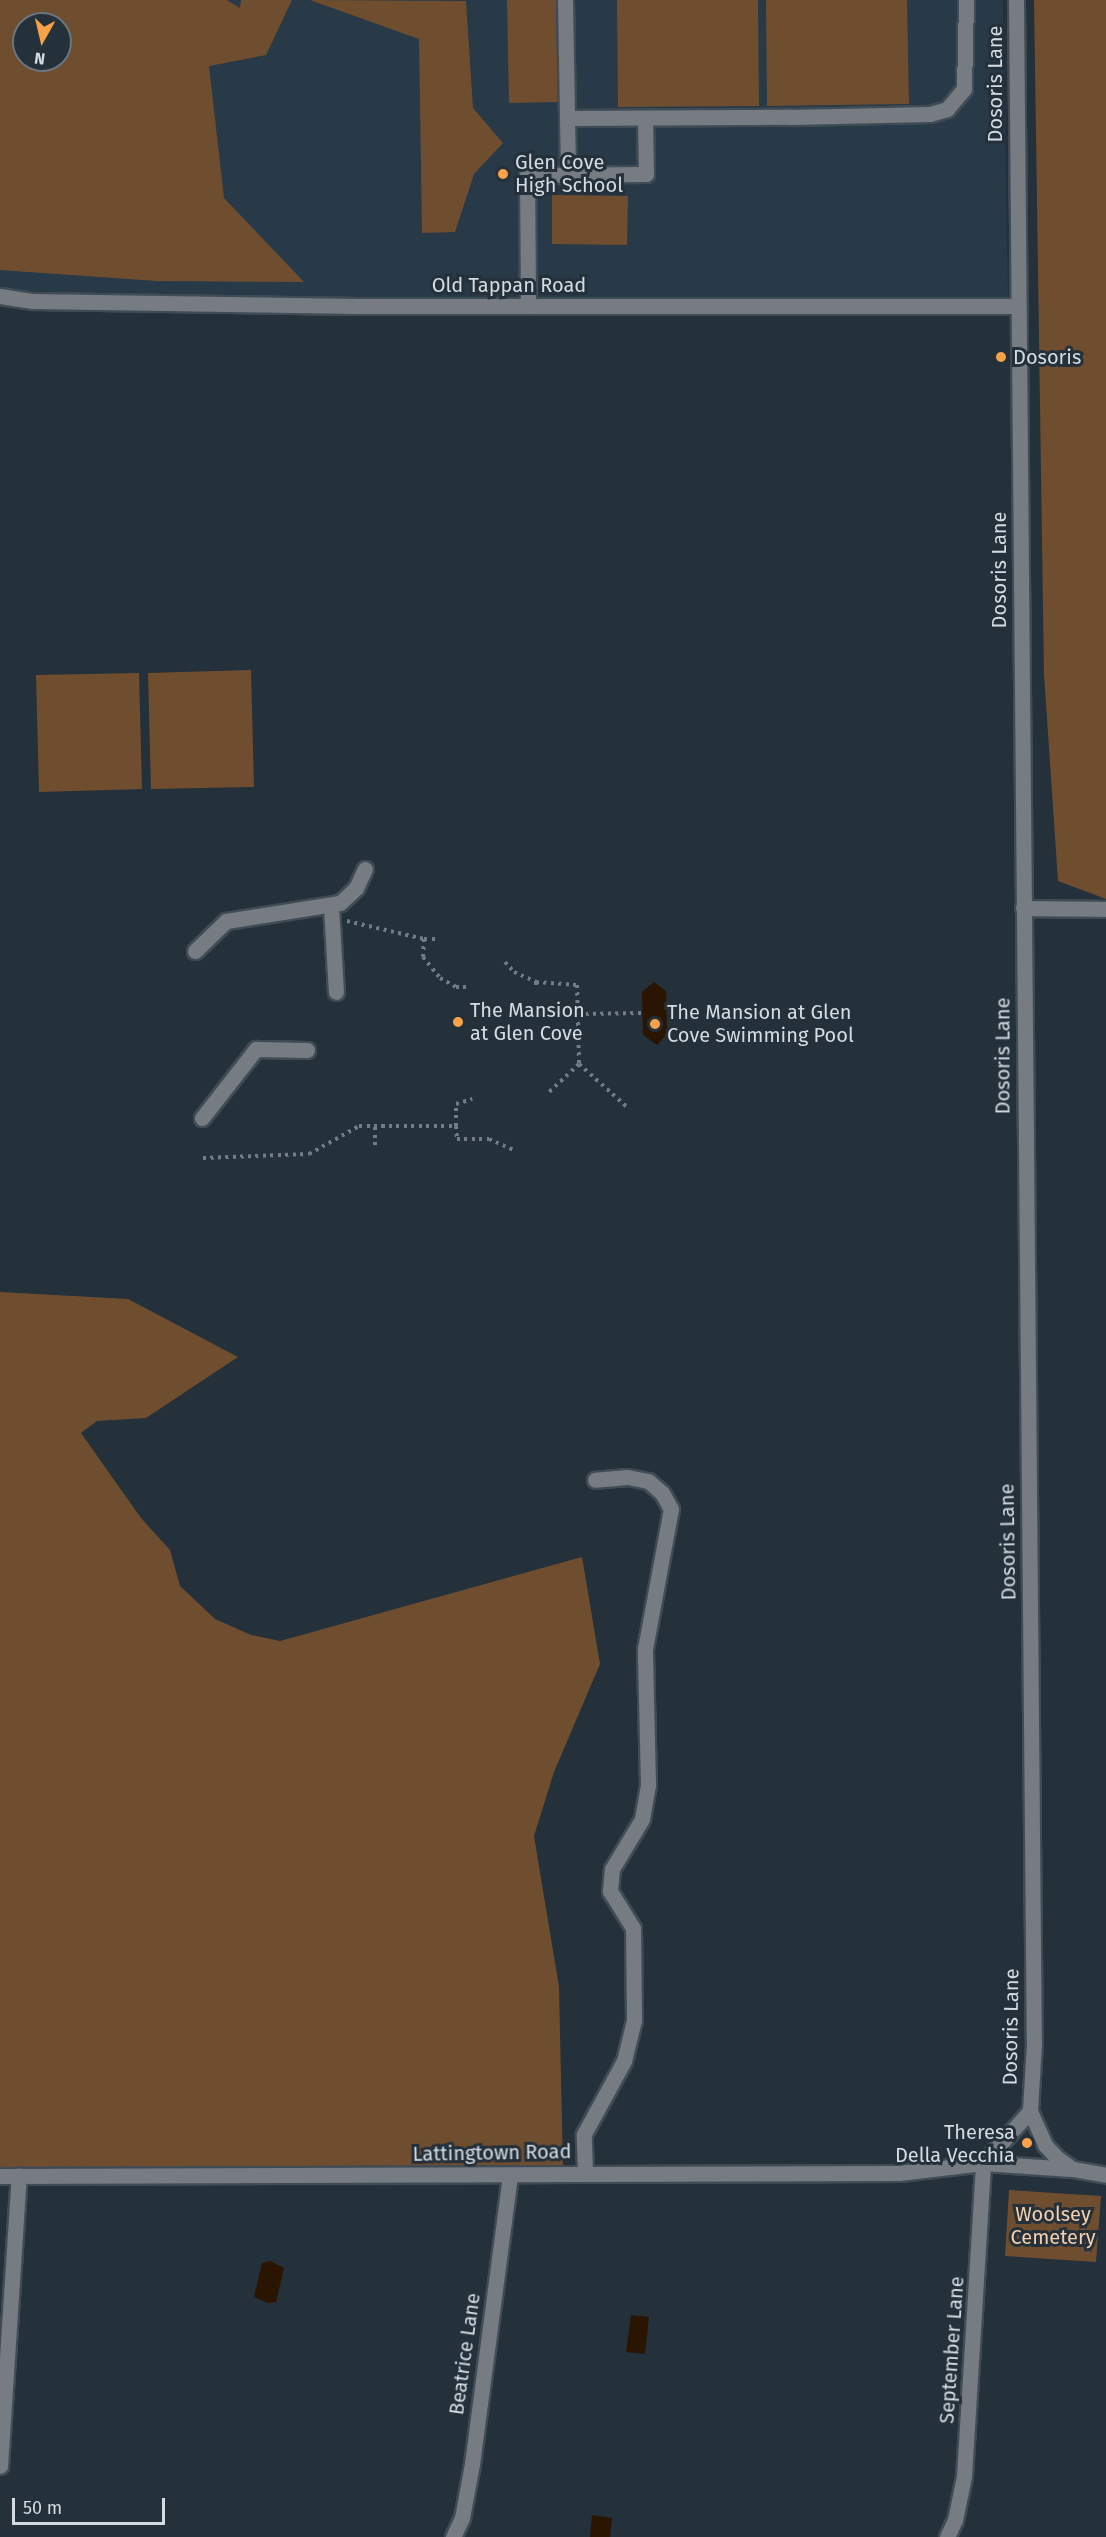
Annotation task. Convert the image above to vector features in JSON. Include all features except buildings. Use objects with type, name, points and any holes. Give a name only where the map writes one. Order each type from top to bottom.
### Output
[{"type":"street","points":[[565,0],[568,174]]},
{"type":"street","points":[[567,118],[930,114],[947,109],[964,89],[966,0]]},
{"type":"street","name":"Dosoris Lane","points":[[1016,0],[1034,2032],[1030,2112]]},
{"type":"street","points":[[528,306],[527,175],[646,174],[645,118]]},
{"type":"street","name":"Old Tappan Road","points":[[0,296],[45,301],[528,306],[1018,306]]},
{"type":"street","points":[[195,951],[226,921],[331,912],[356,888],[364,869]]},
{"type":"street","points":[[1023,908],[1106,909]]},
{"type":"street","points":[[331,912],[336,992]]},
{"type":"street","points":[[202,1118],[256,1049],[307,1050]]},
{"type":"street","points":[[585,2172],[584,2134],[624,2061],[634,2020],[633,1928],[610,1891],[612,1869],[642,1819],[648,1785],[645,1649],[670,1509],[662,1493],[648,1481],[627,1477],[594,1480]]},
{"type":"street","points":[[983,2163],[1030,2112],[1045,2145],[1073,2169]]},
{"type":"street","name":"Lattingtown Road","points":[[0,2176],[899,2172],[983,2163],[1073,2169],[1106,2175]]},
{"type":"street","name":"September Lane","points":[[947,2537],[955,2520],[964,2476],[983,2163]]},
{"type":"street","name":"Beatrice Lane","points":[[453,2537],[462,2518],[472,2464],[510,2174]]},
{"type":"street","points":[[0,2466],[19,2176]]},
{"type":"path","points":[[331,912],[424,939],[439,939]]},
{"type":"path","points":[[424,939],[423,957],[440,978],[456,987],[470,987]]},
{"type":"path","points":[[505,963],[514,972],[536,982],[577,985],[579,1064],[628,1108]]},
{"type":"path","points":[[536,982],[536,989]]},
{"type":"path","points":[[578,1014],[643,1013]]},
{"type":"path","points":[[548,1093],[579,1064]]},
{"type":"path","points":[[472,1099],[456,1104],[456,1139],[489,1139],[514,1150]]},
{"type":"path","points":[[203,1158],[309,1154],[352,1127],[456,1126]]},
{"type":"path","points":[[375,1127],[375,1146]]},
{"type":"shaded area","name":"Glen Cove High School","points":[[0,0],[1003,0],[1008,298],[332,299],[32,293],[0,287]]},
{"type":"shaded area","name":"The Mansion at Glen Cove Swimming Pool","points":[[654,982],[666,991],[667,1034],[657,1045],[643,1035],[642,992]]},
{"type":"shaded area","points":[[270,2261],[284,2268],[276,2302],[268,2303],[254,2297],[262,2263]]},
{"type":"shaded area","points":[[631,2315],[649,2317],[645,2354],[626,2352]]},
{"type":"shaded area","points":[[592,2515],[612,2518],[610,2537],[590,2537]]},
{"type":"green space","points":[[0,0],[227,0],[240,8],[241,0],[292,0],[266,55],[209,66],[224,198],[304,282],[157,281],[0,270]]},
{"type":"green space","points":[[310,0],[466,1],[473,108],[503,143],[474,174],[455,232],[422,233],[419,39]]},
{"type":"green space","points":[[507,0],[556,0],[558,102],[509,103]]},
{"type":"green space","points":[[617,0],[758,0],[759,106],[618,107]]},
{"type":"green space","points":[[766,0],[907,0],[909,104],[767,106]]},
{"type":"green space","points":[[1034,0],[1106,0],[1106,899],[1058,881],[1044,674]]},
{"type":"green space","points":[[552,195],[628,196],[627,245],[552,244]]},
{"type":"green space","points":[[251,670],[254,787],[151,789],[148,673]]},
{"type":"green space","points":[[139,673],[142,789],[39,792],[36,675]]},
{"type":"green space","points":[[0,1292],[128,1299],[238,1357],[146,1418],[97,1421],[81,1433],[141,1518],[170,1550],[180,1586],[215,1619],[251,1635],[280,1641],[582,1557],[600,1664],[554,1772],[534,1836],[559,1987],[563,2167],[0,2172]]},
{"type":"green space","name":"Woolsey Cemetery","points":[[1009,2190],[1101,2196],[1096,2262],[1005,2256]]},
{"type":"place","name":"Glen Cove High School","points":[[503,174]]},
{"type":"place","name":"Dosoris","points":[[1001,357]]},
{"type":"place","name":"The Mansion at Glen Cove","points":[[458,1022]]},
{"type":"place","name":"The Mansion at Glen Cove Swimming Pool","points":[[655,1024]]},
{"type":"place","name":"Theresa Della Vecchia","points":[[1027,2143]]}]
